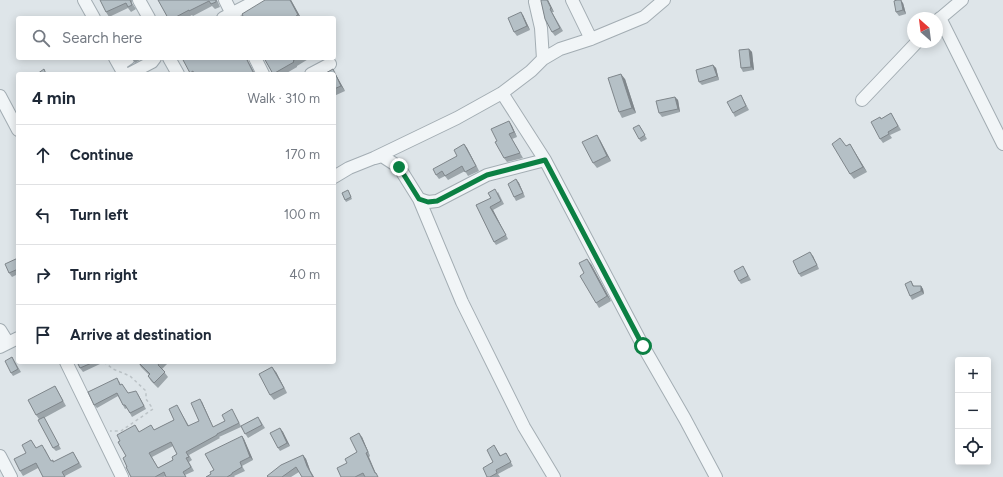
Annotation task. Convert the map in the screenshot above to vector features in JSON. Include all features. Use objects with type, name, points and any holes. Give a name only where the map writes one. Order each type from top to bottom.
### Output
[{"type":"street","points":[[84,0],[93,16]]},
{"type":"street","points":[[139,0],[147,16]]},
{"type":"street","points":[[225,0],[230,16]]},
{"type":"street","points":[[232,16],[258,0]]},
{"type":"street","points":[[538,0],[535,2],[541,28],[543,59]]},
{"type":"street","points":[[572,0],[590,39]]},
{"type":"street","points":[[336,176],[349,168],[374,158],[457,118],[502,93],[531,71],[543,59],[560,49],[590,39],[644,16],[664,0]]},
{"type":"street","points":[[943,15],[962,0]]},
{"type":"street","points":[[943,29],[1003,144]]},
{"type":"street","points":[[862,100],[911,48]]},
{"type":"street","points":[[133,72],[154,60]]},
{"type":"street","points":[[170,60],[177,72]]},
{"type":"street","points":[[256,60],[262,72]]},
{"type":"street","points":[[315,72],[330,64]]},
{"type":"street","points":[[502,93],[545,160],[643,346],[716,477]]},
{"type":"street","points":[[0,96],[16,126]]},
{"type":"street","points":[[374,158],[382,156],[399,167],[419,199],[462,302],[524,427],[554,477]]},
{"type":"street","points":[[419,199],[428,202],[437,201],[487,175],[545,160]]},
{"type":"street","points":[[0,330],[9,342]]},
{"type":"street","points":[[67,364],[122,477]]},
{"type":"street","points":[[0,456],[11,477]]},
{"type":"path","points":[[98,430],[121,431],[153,409],[146,399],[146,391],[130,376],[113,369],[107,364]]},
{"type":"building","points":[[100,0],[130,0],[132,5],[128,7],[126,3],[106,12]]},
{"type":"building","points":[[158,0],[216,0],[216,2],[211,4],[209,1],[178,16],[167,16]]},
{"type":"building","points":[[265,0],[290,0],[298,15],[243,16],[242,14]]},
{"type":"building","points":[[541,0],[547,0],[560,28],[552,32],[545,19]]},
{"type":"building","points":[[901,0],[903,10],[896,12],[894,1]]},
{"type":"building","points":[[521,12],[527,26],[514,32],[508,18]]},
{"type":"building","points":[[749,49],[751,67],[741,68],[739,50]]},
{"type":"building","points":[[183,60],[247,60],[253,72],[193,71],[189,72]]},
{"type":"building","points":[[265,60],[294,60],[294,62],[276,72],[272,72]]},
{"type":"building","points":[[713,65],[717,76],[699,82],[696,70]]},
{"type":"building","points":[[333,69],[334,72],[328,72]]},
{"type":"building","points":[[621,74],[632,108],[619,112],[608,78]]},
{"type":"building","points":[[336,75],[341,86],[336,88]]},
{"type":"building","points":[[741,95],[746,106],[733,113],[727,102]]},
{"type":"building","points":[[675,97],[678,109],[659,113],[656,101]]},
{"type":"building","points":[[891,113],[898,126],[888,132],[889,134],[880,139],[871,122],[880,117],[881,119]]},
{"type":"building","points":[[509,121],[514,132],[509,134],[520,153],[504,158],[495,142],[497,141],[491,129]]},
{"type":"building","points":[[639,125],[645,135],[639,139],[633,128]]},
{"type":"building","points":[[597,135],[607,156],[593,163],[582,142]]},
{"type":"building","points":[[840,138],[846,146],[850,144],[863,167],[850,174],[832,144]]},
{"type":"building","points":[[464,144],[476,166],[465,172],[462,166],[445,176],[442,171],[436,175],[433,169],[457,156],[454,150]]},
{"type":"building","points":[[516,179],[523,193],[514,197],[508,184]]},
{"type":"building","points":[[495,189],[501,201],[490,207],[506,235],[494,242],[476,205],[491,198],[488,193]]},
{"type":"building","points":[[348,190],[351,197],[345,200],[342,193]]},
{"type":"building","points":[[810,252],[817,265],[799,274],[793,261]]},
{"type":"building","points":[[16,259],[16,270],[9,273],[5,264]]},
{"type":"building","points":[[587,259],[607,296],[596,303],[580,276],[584,273],[579,263]]},
{"type":"building","points":[[743,266],[748,276],[739,281],[734,271]]},
{"type":"building","points":[[911,281],[913,286],[921,286],[921,291],[910,296],[905,284]]},
{"type":"building","points":[[12,357],[18,369],[11,373],[5,361]]},
{"type":"building","points":[[78,364],[89,364],[80,368]]},
{"type":"building","points":[[140,364],[159,364],[165,372],[154,383],[148,376],[150,374]]},
{"type":"building","points":[[272,367],[284,388],[270,395],[259,374]]},
{"type":"building","points":[[117,378],[120,385],[122,384],[128,393],[136,391],[144,406],[130,413],[125,405],[123,405],[117,393],[94,405],[88,392]]},
{"type":"building","points":[[55,386],[63,401],[36,415],[28,400]]},
{"type":"building","points":[[200,399],[213,427],[225,421],[222,415],[232,409],[239,423],[186,452],[189,457],[186,458],[191,467],[183,472],[186,477],[166,477],[164,472],[155,477],[131,477],[123,458],[126,456],[118,442],[120,441],[117,435],[135,425],[139,432],[151,425],[154,430],[174,420],[169,409],[177,405],[188,426],[199,421],[191,403]],"holes":[[[171,442],[177,454],[172,457],[173,460],[158,468],[149,453]]]},
{"type":"building","points":[[44,417],[59,445],[53,448],[38,420]]},
{"type":"building","points":[[258,417],[262,425],[245,434],[241,426]]},
{"type":"building","points":[[280,428],[287,443],[278,448],[270,433]]},
{"type":"building","points":[[359,433],[368,452],[366,453],[378,477],[365,477],[363,473],[355,477],[341,477],[337,468],[347,463],[345,459],[357,452],[350,438]]},
{"type":"building","points":[[242,436],[250,457],[240,462],[242,467],[227,477],[206,477],[214,470],[205,454]]},
{"type":"building","points":[[31,440],[36,448],[42,445],[53,462],[73,452],[79,463],[62,472],[65,477],[43,477],[36,463],[20,471],[14,459],[26,453],[22,445]]},
{"type":"building","points":[[494,445],[500,456],[506,453],[511,462],[496,470],[497,473],[487,477],[483,468],[493,462],[487,450]]},
{"type":"building","points":[[303,455],[313,477],[302,477],[296,467],[282,477],[267,476],[281,465]]},
{"type":"route","points":[[399,167],[419,199],[428,202],[437,201],[487,175],[545,160],[643,346]]}]
